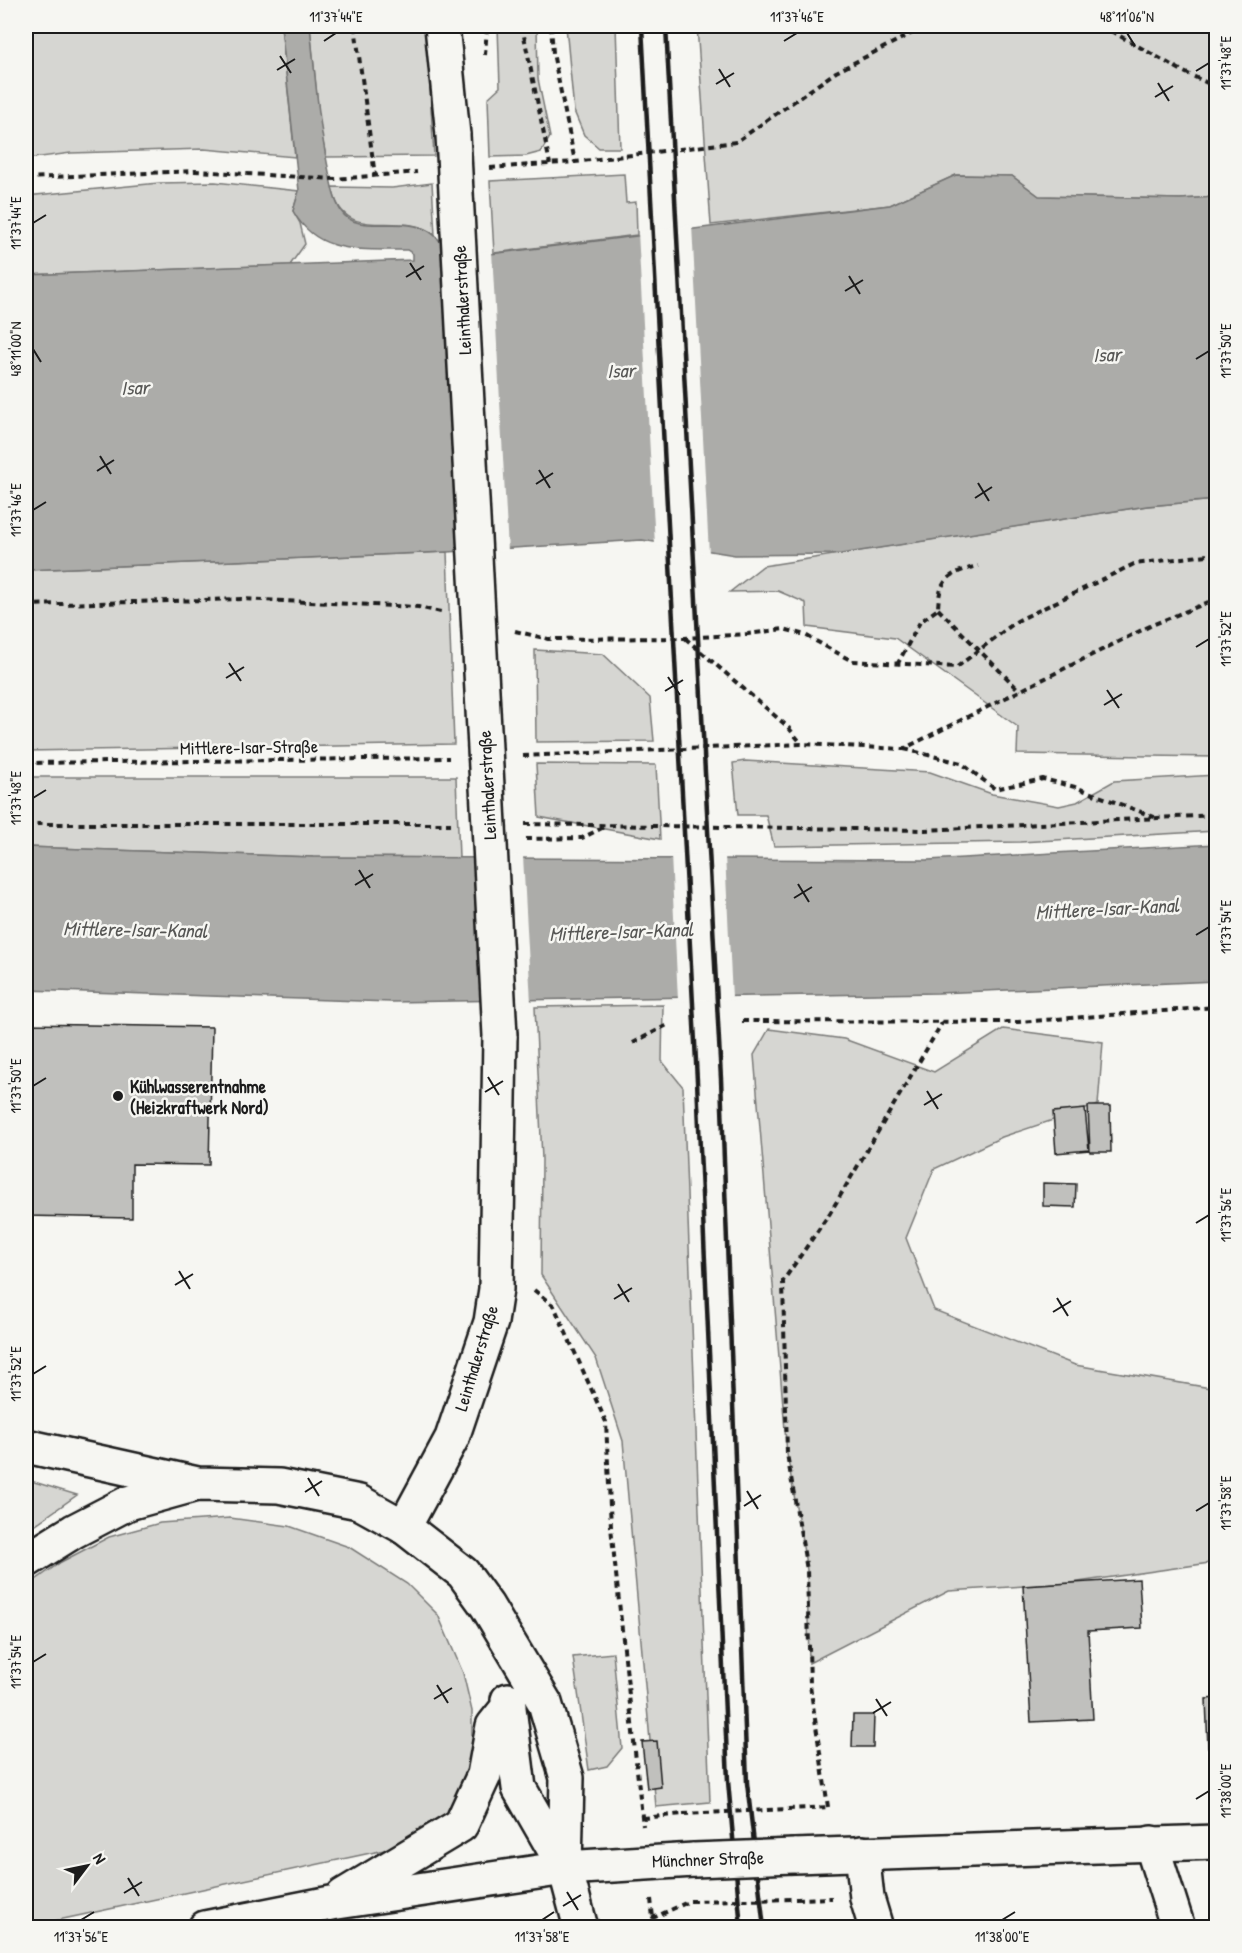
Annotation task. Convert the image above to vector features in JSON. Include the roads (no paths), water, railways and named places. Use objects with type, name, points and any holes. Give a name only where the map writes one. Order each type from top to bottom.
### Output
[{"type":"main road","name":"Leinthalerstraße","points":[[404,1527],[452,1438],[491,1322],[496,1289],[500,1036],[453,135],[442,26]]},
{"type":"main road","points":[[26,1446],[198,1484],[279,1486],[359,1502],[404,1527],[463,1573],[487,1606],[545,1703],[567,1778],[565,1868]]},
{"type":"main road","points":[[26,1561],[74,1531],[128,1503],[198,1484]]},
{"type":"main road","points":[[506,1641],[508,1706],[519,1788],[565,1868],[581,1928]]},
{"type":"main road","points":[[331,1903],[460,1825],[484,1775],[493,1726],[508,1706]]},
{"type":"main road","name":"Münchner Straße","points":[[205,1928],[331,1903],[565,1868],[647,1862],[862,1853],[1216,1842]]},
{"type":"main road","points":[[1151,1843],[1178,1928]]},
{"type":"main road","points":[[862,1853],[867,1898],[876,1928]]},
{"type":"water","name":"Isar","points":[[281,26],[310,26],[325,149],[333,190],[341,211],[351,220],[364,224],[412,225],[427,230],[439,240],[449,259],[890,205],[956,175],[1012,176],[1039,196],[1180,199],[1216,197],[1216,500],[1147,506],[841,554],[735,555],[642,540],[447,552],[26,570],[26,275],[413,260],[413,254],[407,250],[358,249],[328,243],[303,226],[293,211],[299,191]]},
{"type":"water","name":"Mittlere-Isar-Kanal","points":[[1216,844],[1216,981],[938,993],[391,1002],[26,990],[26,847],[313,857],[928,860]]},
{"type":"railway","points":[[642,26],[697,1081],[728,1781],[741,1928]]},
{"type":"railway","points":[[666,26],[721,1079],[747,1783],[764,1928]]},
{"type":"place","name":"Kühlwasserentnahme (Heizkraftwerk Nord)","points":[[118,1096]]}]
